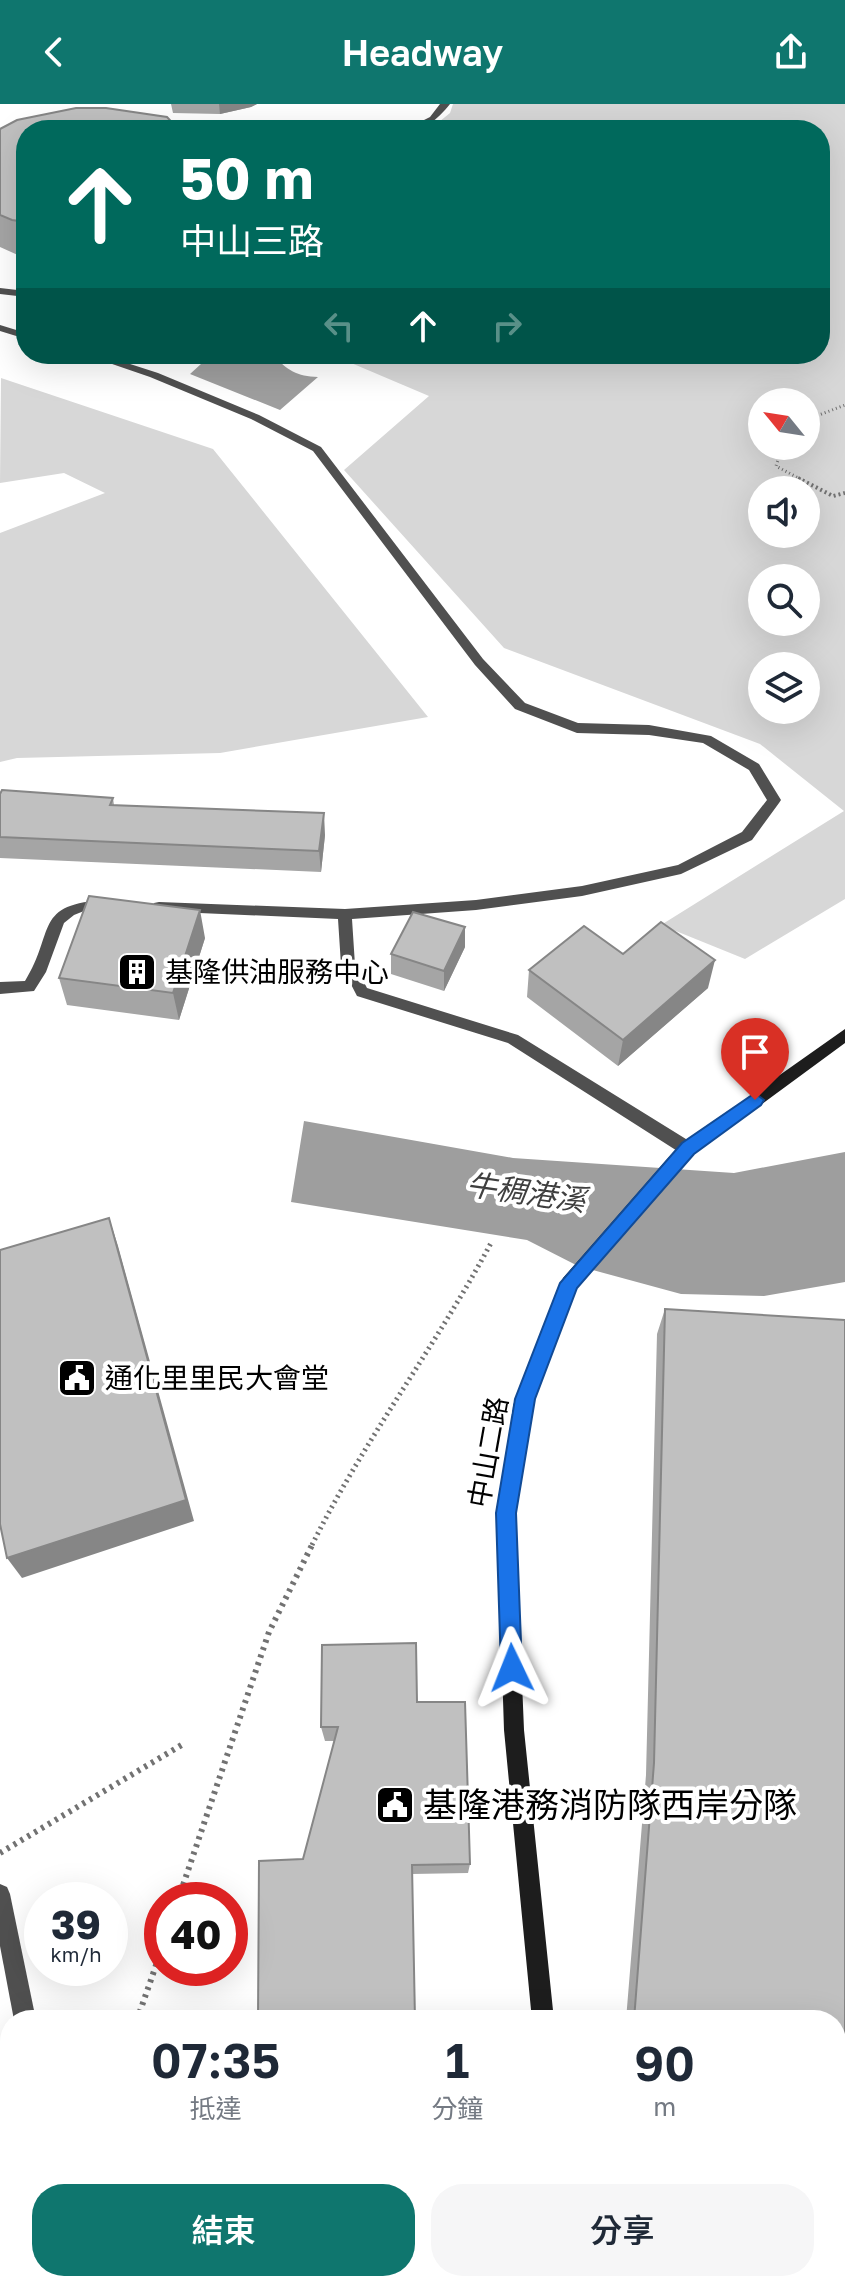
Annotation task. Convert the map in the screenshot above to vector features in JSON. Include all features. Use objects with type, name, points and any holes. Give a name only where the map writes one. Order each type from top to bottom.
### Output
[{"type":"street","points":[[431,120],[445,104]]},
{"type":"street","points":[[119,364],[241,411],[317,449],[479,662],[520,706],[577,728],[649,730],[706,739],[754,767],[774,800],[747,836],[681,869],[582,891],[507,901],[345,914],[147,907]]},
{"type":"street","points":[[0,988],[29,987],[36,979],[55,923],[65,911],[86,904],[116,905]]},
{"type":"street","points":[[345,914],[348,965],[362,992],[513,1039],[688,1149],[845,1035]]},
{"type":"street","name":"中山二路","points":[[542,2010],[514,1730],[506,1513],[525,1399],[569,1283],[688,1149]]},
{"type":"street","points":[[0,1894],[23,2010]]},
{"type":"path","points":[[820,415],[845,405]]},
{"type":"path","points":[[778,460],[776,466],[833,496],[845,493]]},
{"type":"path","points":[[184,1882],[269,1632],[338,1492],[459,1303],[491,1243]]},
{"type":"path","points":[[0,1853],[185,1743]]},
{"type":"path","points":[[140,2010],[149,1986]]},
{"type":"shaded area","points":[[453,104],[845,104],[845,899],[745,959],[661,925],[844,811],[760,744],[504,648],[344,470],[429,396],[354,364],[830,364],[830,120],[441,120],[450,113]]},
{"type":"shaded area","points":[[1,378],[213,449],[428,717],[220,753],[17,758],[0,762],[0,533],[105,493],[64,473],[0,483]]},
{"type":"water","points":[[201,364],[282,364],[293,372],[318,377],[280,410],[190,374]]},
{"type":"water","name":"牛稠港溪","points":[[304,1121],[513,1158],[734,1173],[845,1152],[845,1282],[764,1296],[681,1294],[578,1266],[527,1240],[291,1202]]},
{"type":"building","points":[[76,108],[106,108],[167,117],[170,120],[17,120]]},
{"type":"building","points":[[16,121],[16,221],[0,215],[0,129]]},
{"type":"building","points":[[2,790],[113,798],[110,805],[324,813],[319,851],[0,837]]},
{"type":"building","points":[[89,896],[200,910],[173,993],[59,978]]},
{"type":"building","points":[[413,912],[465,927],[444,971],[391,954]]},
{"type":"building","points":[[661,922],[715,960],[623,1040],[529,970],[584,926],[623,954]]},
{"type":"building","name":"通化里里民大會堂","points":[[109,1218],[186,1500],[7,1558],[0,1524],[0,1250]]},
{"type":"building","points":[[665,1309],[845,1320],[845,2010],[635,2010],[654,1763]]},
{"type":"building","name":"基隆港務消防隊西岸分隊","points":[[416,1643],[417,1702],[465,1702],[470,1864],[412,1865],[415,2010],[258,2010],[259,1861],[303,1859],[338,1727],[321,1727],[322,1645]]},
{"type":"place","name":"基隆供油服務中心","points":[[137,972]]},
{"type":"place","name":"通化里里民大會堂","points":[[77,1378]]},
{"type":"place","name":"基隆港務消防隊西岸分隊","points":[[395,1805]]},
{"type":"route","points":[[512,1668],[506,1513],[525,1399],[569,1283],[688,1149],[755,1100]]}]
